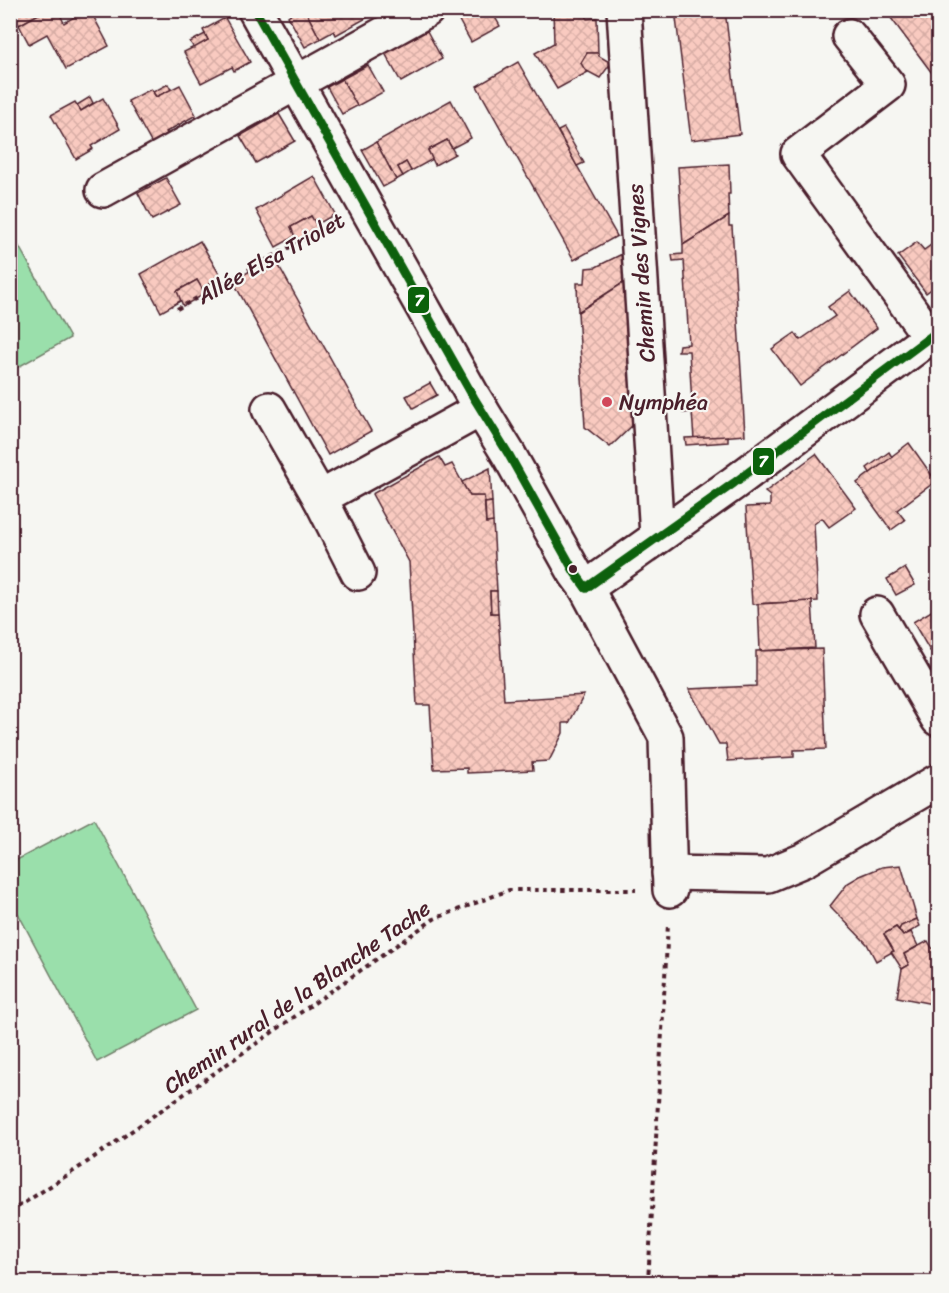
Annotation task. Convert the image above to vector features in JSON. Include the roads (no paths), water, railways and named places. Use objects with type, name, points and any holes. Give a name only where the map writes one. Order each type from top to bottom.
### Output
[{"type":"street","points":[[255,10],[477,403],[586,588],[666,737],[669,882],[768,875],[804,860],[939,781]]},
{"type":"street","points":[[103,190],[427,10]]},
{"type":"street","name":"Chemin des Vignes","points":[[624,10],[657,536]]},
{"type":"street","points":[[586,588],[734,483],[934,334],[798,154],[888,85],[849,36]]},
{"type":"street","points":[[320,498],[477,403]]},
{"type":"street","points":[[269,409],[320,498],[358,573]]},
{"type":"street","points":[[878,614],[939,719]]},
{"type":"place","name":"Nymphéa","points":[[607,402]]}]
